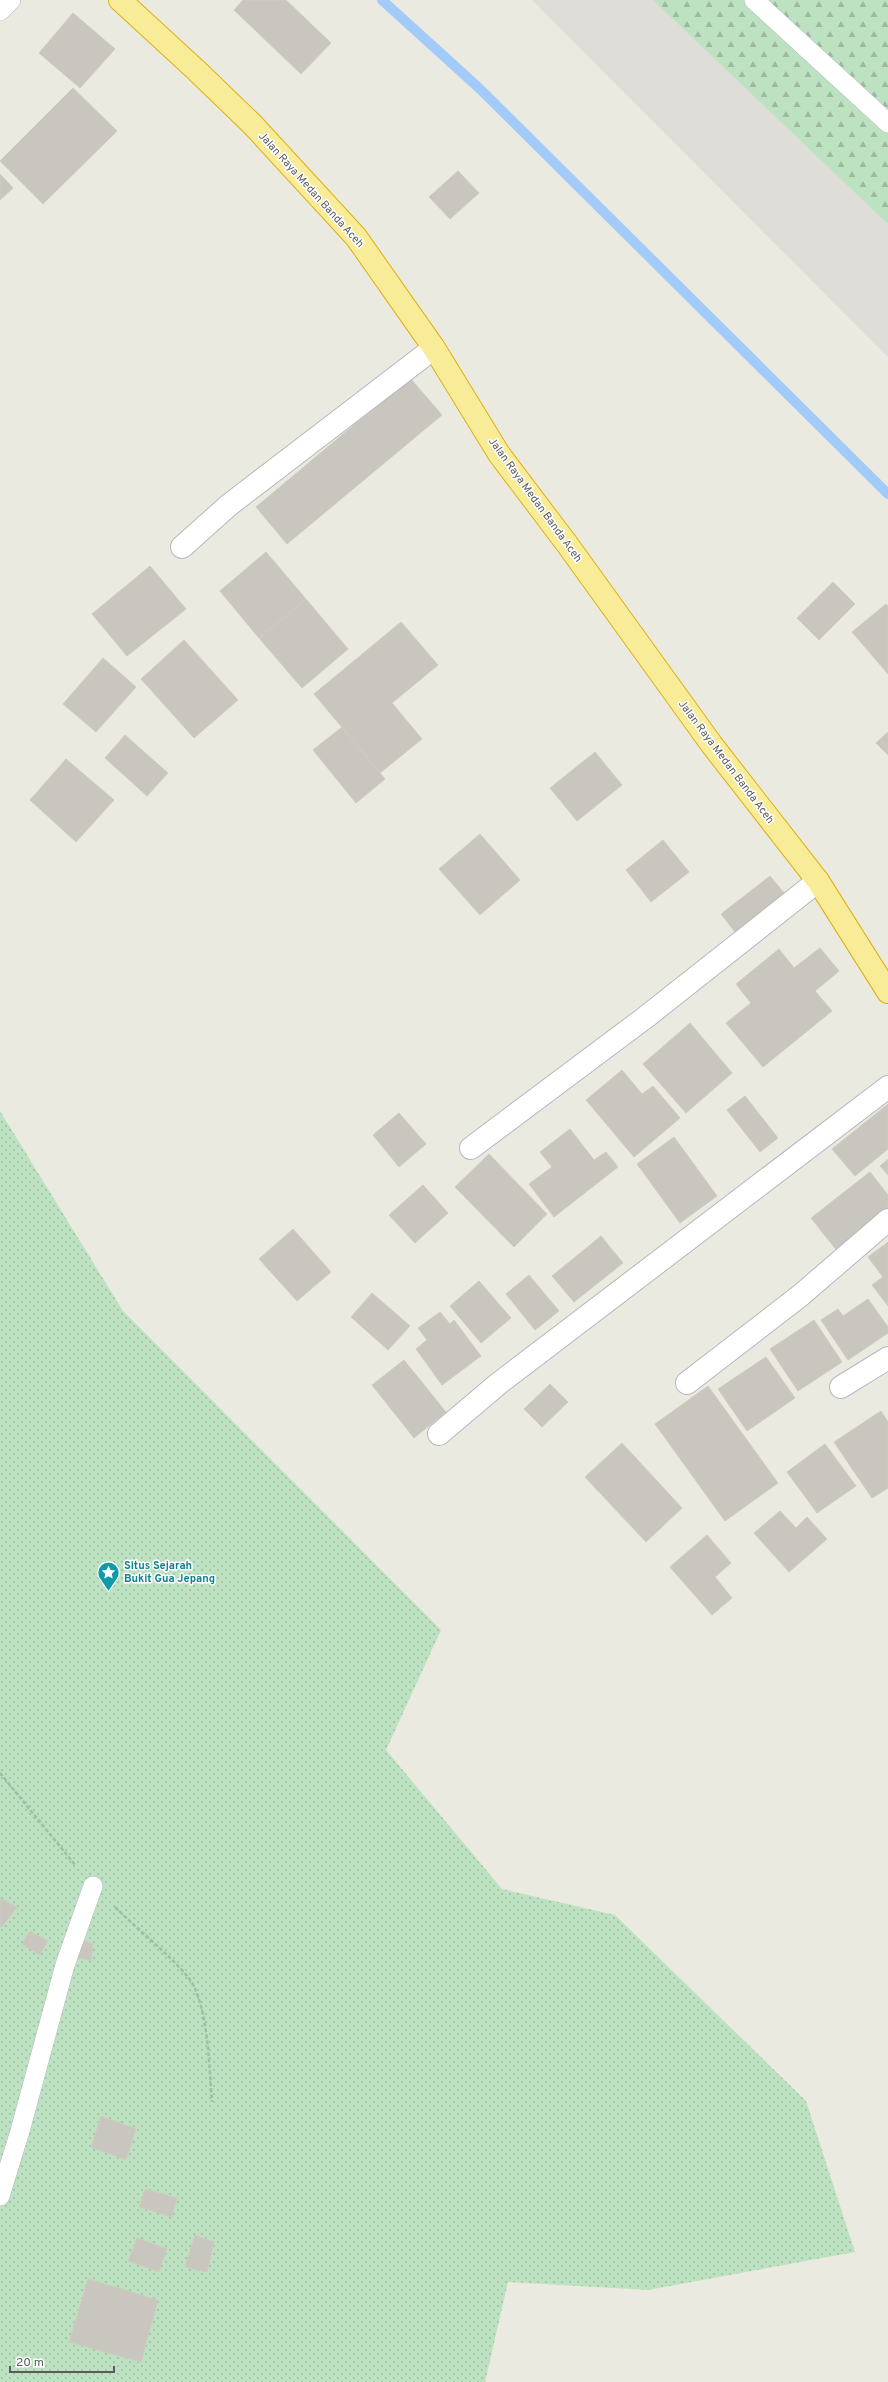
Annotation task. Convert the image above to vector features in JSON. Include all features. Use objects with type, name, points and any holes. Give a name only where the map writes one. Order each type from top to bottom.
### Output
[{"type":"highway","name":"Jalan Raya Medan Banda Aceh","points":[[120,0],[252,124],[356,237],[434,348],[499,454],[567,544],[712,745],[818,881],[888,992]]},
{"type":"street","points":[[182,547],[229,505],[434,348]]},
{"type":"street","points":[[471,1148],[646,1017],[818,881]]},
{"type":"street","points":[[439,1434],[498,1384],[888,1087]]},
{"type":"street","points":[[687,1383],[801,1295],[888,1220]]},
{"type":"street","points":[[841,1387],[888,1358]]},
{"type":"lane","points":[[0,11],[11,0]]},
{"type":"lane","points":[[754,0],[888,123]]},
{"type":"lane","points":[[0,2196],[20,2131],[65,1965],[93,1886]]},
{"type":"path","points":[[0,1773],[93,1886],[188,1978],[200,2005],[205,2028],[212,2102]]},
{"type":"shaded area","points":[[532,0],[888,0],[888,357]]},
{"type":"green space","points":[[653,0],[888,0],[888,224]]},
{"type":"green space","points":[[0,1111],[123,1311],[441,1630],[386,1750],[502,1889],[615,1915],[806,2101],[855,2252],[648,2290],[508,2282],[485,2382],[0,2382]]},
{"type":"building","points":[[243,0],[286,0],[331,43],[301,74],[234,10]]},
{"type":"building","points":[[73,13],[115,49],[80,88],[39,53]]},
{"type":"building","points":[[73,88],[117,131],[43,204],[0,161]]},
{"type":"building","points":[[458,171],[479,193],[450,219],[429,197]]},
{"type":"building","points":[[0,174],[13,188],[0,200]]},
{"type":"building","points":[[410,378],[442,415],[287,544],[256,507]]},
{"type":"building","points":[[266,552],[306,599],[259,638],[220,591]]},
{"type":"building","points":[[150,566],[186,609],[127,656],[92,614]]},
{"type":"building","points":[[833,582],[855,604],[819,640],[797,618]]},
{"type":"building","points":[[306,599],[348,649],[302,688],[259,638]]},
{"type":"building","points":[[886,604],[888,606],[888,674],[852,632]]},
{"type":"building","points":[[401,622],[438,665],[392,703],[422,739],[380,773],[314,694]]},
{"type":"building","points":[[184,640],[238,700],[194,738],[141,679]]},
{"type":"building","points":[[103,658],[136,687],[96,732],[63,704]]},
{"type":"building","points":[[342,727],[385,779],[356,803],[313,750]]},
{"type":"building","points":[[888,732],[888,755],[876,743]]},
{"type":"building","points":[[125,735],[168,773],[147,796],[105,758]]},
{"type":"building","points":[[595,752],[622,785],[577,821],[550,788]]},
{"type":"building","points":[[66,759],[114,800],[76,842],[30,800]]},
{"type":"building","points":[[480,834],[520,880],[480,915],[439,869]]},
{"type":"building","points":[[663,840],[689,872],[651,902],[626,870]]},
{"type":"building","points":[[770,876],[789,899],[739,937],[721,914]]},
{"type":"building","points":[[820,948],[839,971],[815,991],[832,1011],[763,1067],[726,1023],[751,1003],[736,984],[779,949],[794,968]]},
{"type":"building","points":[[690,1023],[732,1073],[686,1113],[643,1064]]},
{"type":"building","points":[[622,1070],[642,1094],[653,1086],[680,1118],[634,1157],[586,1100]]},
{"type":"building","points":[[745,1096],[778,1138],[760,1152],[727,1110]]},
{"type":"building","points":[[888,1104],[888,1149],[855,1176],[832,1149]]},
{"type":"building","points":[[399,1113],[426,1144],[399,1167],[373,1135]]},
{"type":"building","points":[[570,1129],[594,1160],[606,1152],[618,1167],[554,1217],[529,1184],[552,1167],[540,1152]]},
{"type":"building","points":[[674,1137],[717,1196],[680,1223],[637,1164]]},
{"type":"building","points":[[489,1154],[547,1214],[514,1247],[455,1187]]},
{"type":"building","points":[[888,1159],[888,1175],[880,1166]]},
{"type":"building","points":[[870,1172],[888,1195],[888,1213],[838,1252],[811,1218]]},
{"type":"building","points":[[423,1185],[448,1213],[415,1243],[389,1215]]},
{"type":"building","points":[[293,1229],[331,1272],[297,1301],[259,1259]]},
{"type":"building","points":[[601,1236],[623,1263],[574,1302],[552,1276]]},
{"type":"building","points":[[888,1242],[888,1306],[872,1285],[883,1277],[868,1257]]},
{"type":"building","points":[[529,1275],[559,1311],[535,1330],[506,1294]]},
{"type":"building","points":[[479,1281],[511,1318],[481,1343],[450,1306]]},
{"type":"building","points":[[372,1293],[410,1326],[388,1350],[351,1317]]},
{"type":"building","points":[[868,1299],[888,1327],[888,1333],[848,1360],[821,1320],[838,1309],[843,1316]]},
{"type":"building","points":[[440,1312],[450,1324],[454,1320],[481,1356],[442,1385],[416,1349],[427,1340],[418,1328]]},
{"type":"building","points":[[814,1320],[842,1362],[798,1391],[770,1349]]},
{"type":"building","points":[[766,1357],[795,1398],[747,1431],[718,1389]]},
{"type":"building","points":[[404,1360],[446,1412],[414,1438],[372,1385]]},
{"type":"building","points":[[550,1384],[568,1402],[542,1427],[524,1409]]},
{"type":"building","points":[[708,1386],[778,1483],[725,1521],[655,1424]]},
{"type":"building","points":[[881,1411],[888,1422],[888,1488],[872,1498],[834,1442]]},
{"type":"building","points":[[622,1443],[682,1508],[646,1542],[585,1477]]},
{"type":"building","points":[[825,1444],[856,1486],[817,1513],[787,1472]]},
{"type":"building","points":[[780,1511],[796,1528],[807,1517],[827,1539],[789,1572],[754,1533]]},
{"type":"building","points":[[707,1535],[731,1563],[715,1577],[732,1598],[712,1615],[670,1567]]},
{"type":"building","points":[[0,1898],[17,1907],[2,1927],[0,1926]]},
{"type":"building","points":[[30,1931],[48,1941],[40,1955],[22,1944]]},
{"type":"building","points":[[75,1937],[93,1944],[91,1961],[69,1955]]},
{"type":"building","points":[[101,2116],[136,2129],[126,2160],[91,2147]]},
{"type":"building","points":[[145,2189],[177,2198],[172,2217],[139,2207]]},
{"type":"building","points":[[195,2235],[214,2242],[207,2272],[185,2267]]},
{"type":"building","points":[[137,2238],[167,2249],[159,2272],[128,2261]]},
{"type":"building","points":[[88,2279],[158,2300],[141,2362],[69,2342]]},
{"type":"waterway","points":[[382,0],[479,88],[888,494]]},
{"type":"place","name":"Situs Sejarah Bukit Gua Jepang","points":[[108,1592]]}]
